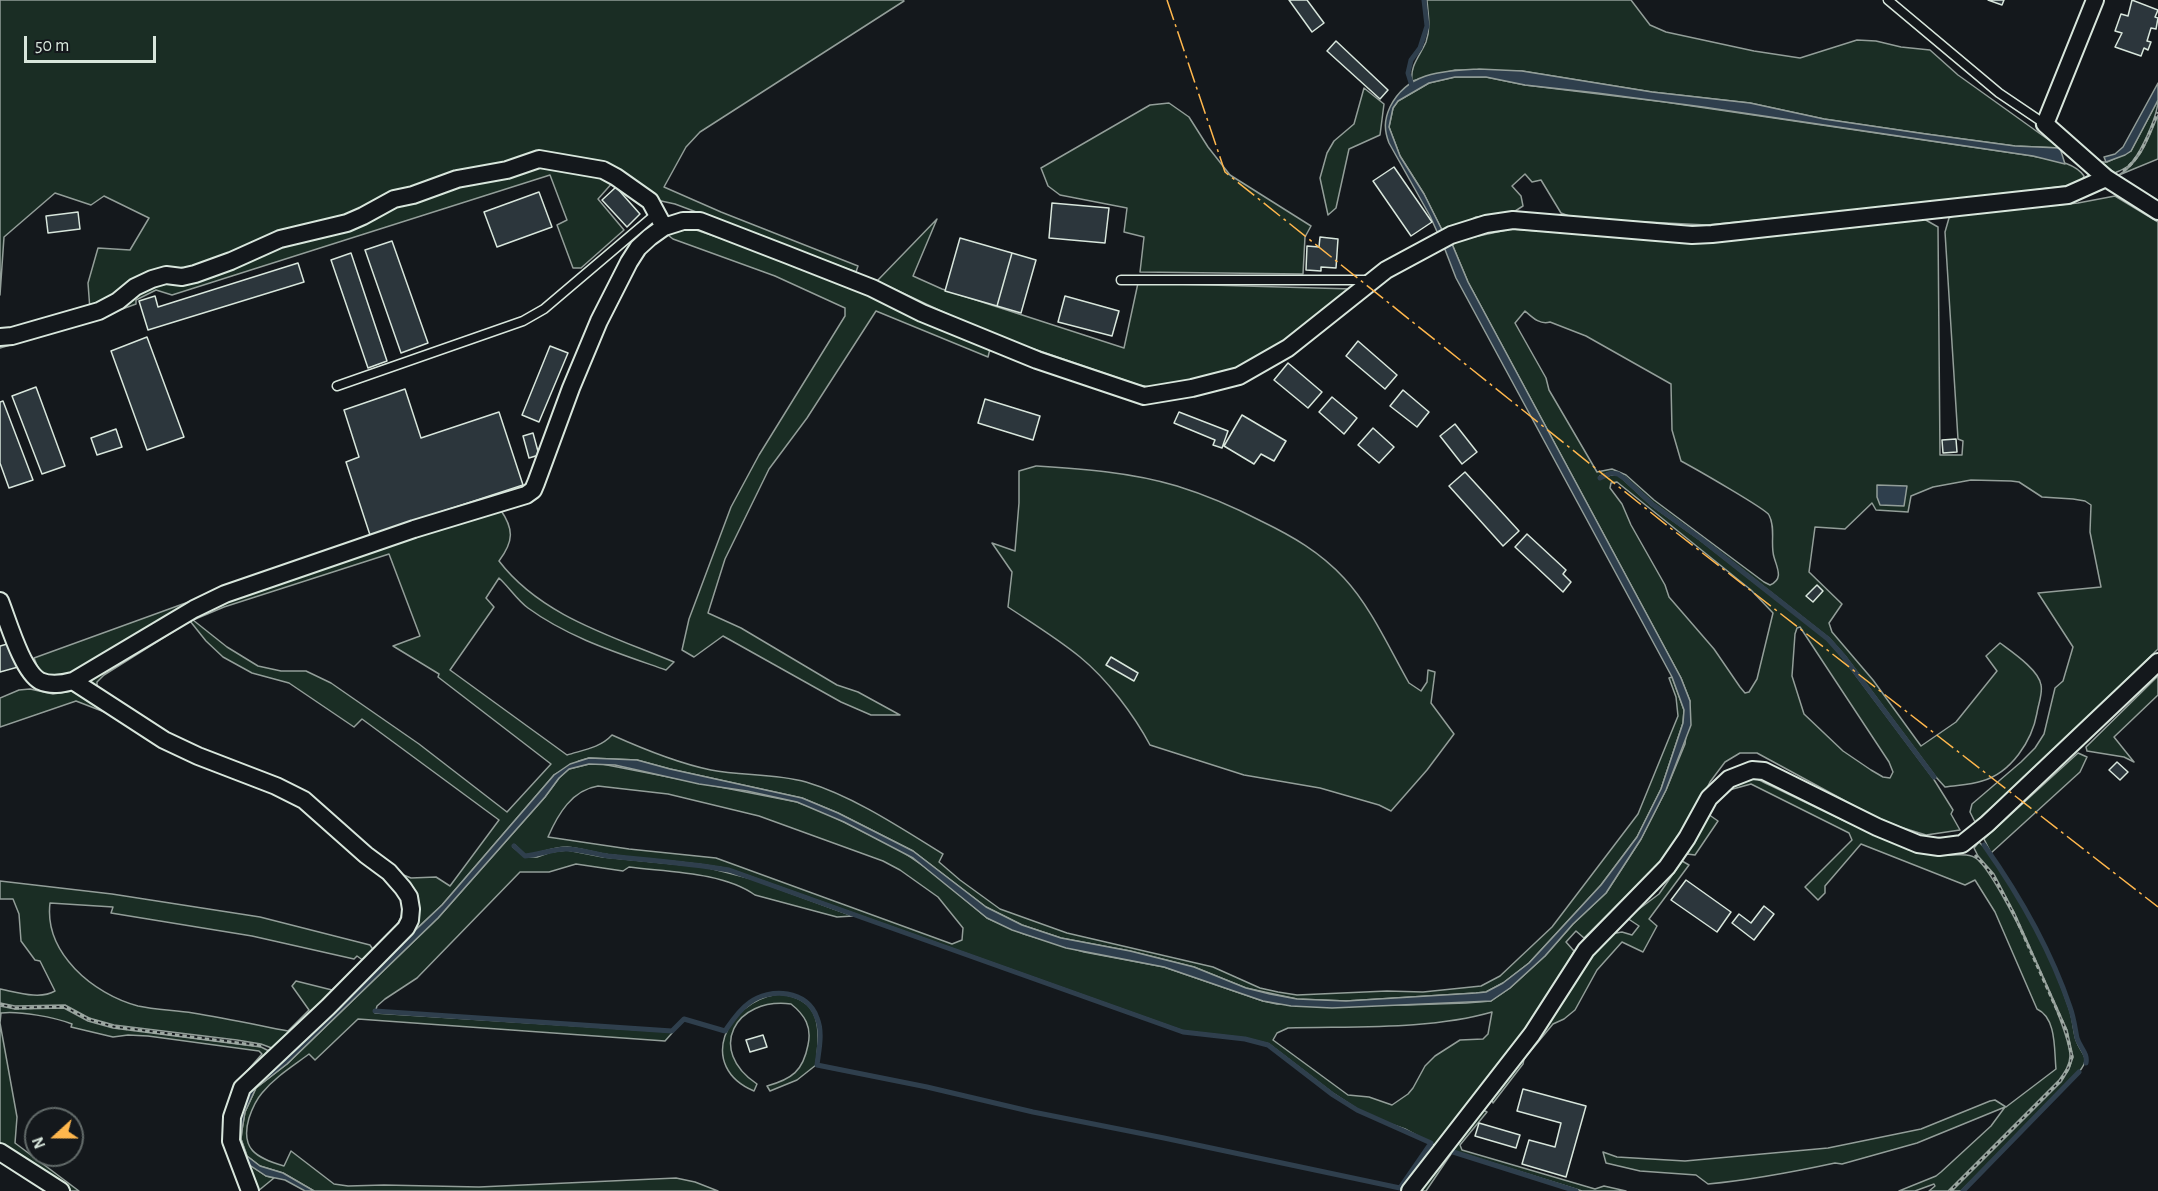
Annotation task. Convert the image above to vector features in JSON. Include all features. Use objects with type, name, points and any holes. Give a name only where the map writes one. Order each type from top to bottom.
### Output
[{"type":"street","points":[[2095,0],[2045,124],[2106,178],[2158,211]]},
{"type":"street","points":[[0,337],[12,336],[99,311],[118,301],[135,287],[152,279],[166,275],[182,277],[195,274],[280,239],[346,223],[394,200],[457,179],[507,170],[539,159],[603,170],[650,201],[660,220]]},
{"type":"street","points":[[660,220],[700,221],[872,288],[922,313],[1036,360],[1144,396],[1192,388],[1239,376],[1288,348],[1374,280],[1406,258],[1451,235],[1500,221],[1712,234],[2068,195],[2106,178]]},
{"type":"street","points":[[0,601],[20,652],[39,680],[52,684],[73,681],[194,609],[225,594],[414,529],[526,495],[533,490],[603,311],[638,248],[660,220]]},
{"type":"street","points":[[1410,1191],[1532,1034],[1586,950],[1667,867],[1710,798],[1729,779],[1752,771],[1764,771],[1876,827],[1918,844],[1939,847],[1962,844],[1987,824],[2158,662]]},
{"type":"street","points":[[73,681],[164,740],[198,756],[276,786],[304,800],[366,855],[389,872],[409,897],[410,920],[406,928],[328,1007],[242,1088],[232,1117],[231,1141],[250,1191]]},
{"type":"street","points":[[0,1152],[61,1191]]},
{"type":"lane","points":[[1888,0],[1999,93],[2045,124]]},
{"type":"lane","points":[[338,386],[523,321],[544,309],[650,219],[660,220]]},
{"type":"lane","points":[[1121,280],[1374,280]]},
{"type":"path","points":[[2106,178],[2130,166],[2145,141],[2158,112]]},
{"type":"path","points":[[1950,1191],[2060,1081],[2072,1057],[2066,1030],[2014,914],[1993,875],[1962,844]]},
{"type":"path","points":[[0,1004],[15,1008],[65,1007],[98,1023],[261,1046],[275,1056]]},
{"type":"green space","points":[[0,0],[904,1],[700,132],[686,147],[664,187],[858,266],[856,272],[675,204],[652,199],[550,157],[324,225],[90,310],[88,283],[98,248],[130,250],[149,218],[104,196],[91,205],[55,193],[4,237],[0,295]]},
{"type":"green space","points":[[1427,0],[1631,0],[1650,25],[1666,32],[1754,51],[1800,58],[1857,40],[1930,50],[1958,75],[2060,148],[2015,146],[1926,134],[1824,119],[1750,103],[1652,92],[1522,71],[1455,70],[1412,81],[1414,65],[1428,37]]},
{"type":"green space","points":[[1455,77],[1486,77],[1525,85],[1665,102],[2033,156],[2068,164],[2084,176],[2082,181],[2073,185],[1938,202],[1707,225],[1569,216],[1561,213],[1541,180],[1532,182],[1525,174],[1512,186],[1521,196],[1523,206],[1512,213],[1476,217],[1444,234],[1424,194],[1400,156],[1389,127],[1393,108],[1398,101],[1429,83]]},
{"type":"green space","points":[[1364,88],[1384,104],[1380,135],[1349,149],[1336,208],[1328,215],[1320,178],[1327,153],[1334,141],[1354,124]]},
{"type":"green space","points":[[2158,100],[2152,125],[2138,154],[2128,166],[2115,173],[2101,162],[2107,162],[2131,151]]},
{"type":"green space","points":[[1169,103],[1189,117],[1208,147],[1230,175],[1311,226],[1305,237],[1303,274],[1140,272],[1144,237],[1124,232],[1127,208],[1060,195],[1048,186],[1041,168],[1150,105]]},
{"type":"green space","points":[[2158,115],[2158,159],[2119,175],[2138,156]]},
{"type":"green space","points":[[540,160],[614,181],[598,199],[624,230],[581,268],[573,268],[557,225],[567,220],[550,175],[172,295],[156,290],[136,300],[136,304],[81,324],[0,348],[0,338],[12,337],[136,288]]},
{"type":"green space","points":[[2115,196],[2158,222],[2158,649],[2034,770],[1975,822],[1970,812],[1972,804],[2021,762],[2035,748],[2044,734],[2055,688],[2063,681],[2073,647],[2038,593],[2101,587],[2090,532],[2091,505],[2085,501],[2073,499],[2042,497],[2019,482],[1971,480],[1933,487],[1911,496],[1908,512],[1876,510],[1872,503],[1845,529],[1815,527],[1809,572],[1842,604],[1829,623],[1832,632],[1873,680],[1921,746],[1956,722],[1997,671],[1986,656],[2000,643],[2024,662],[2039,679],[2041,692],[2034,724],[2025,745],[2011,763],[2002,771],[1982,781],[1945,787],[1829,638],[1702,538],[1653,503],[1626,478],[1611,472],[1600,476],[1601,478],[1618,475],[1651,505],[1700,540],[1827,639],[1933,778],[1953,810],[1951,814],[1960,830],[1926,835],[1900,827],[1873,816],[1757,753],[1740,753],[1725,762],[1710,782],[1693,815],[1663,860],[1584,938],[1576,931],[1566,942],[1574,951],[1545,1004],[1436,1146],[1405,1129],[1357,1109],[1269,1044],[1245,1038],[1183,1031],[729,869],[604,854],[567,847],[525,855],[515,845],[513,847],[525,857],[537,857],[567,850],[603,857],[705,867],[752,879],[853,916],[837,917],[755,895],[742,887],[711,877],[678,872],[629,867],[623,871],[576,864],[549,872],[520,872],[417,978],[385,999],[377,1006],[375,1013],[673,1032],[665,1041],[358,1019],[315,1060],[309,1054],[267,1087],[254,1105],[249,1118],[247,1137],[249,1145],[258,1155],[284,1166],[291,1151],[334,1184],[348,1186],[479,1187],[676,1178],[718,1191],[314,1191],[283,1173],[260,1166],[247,1156],[241,1139],[242,1130],[245,1112],[256,1088],[287,1064],[438,918],[545,797],[559,778],[569,769],[589,764],[602,764],[797,802],[824,812],[900,850],[932,872],[987,918],[1024,934],[1084,952],[1164,967],[1263,1001],[1277,1004],[1406,1005],[1491,1001],[1510,988],[1545,956],[1573,924],[1606,893],[1641,839],[1666,790],[1685,744],[1690,701],[1681,678],[1468,282],[1452,244],[1460,240],[1511,229],[1717,242],[1924,219],[1938,227],[1940,455],[1962,455],[1963,441],[1958,439],[1945,232],[1949,218],[1955,215],[2078,203]],"holes":[[[1525,311],[1540,322],[1550,322],[1586,336],[1671,384],[1672,430],[1681,461],[1769,515],[1778,573],[1777,580],[1770,585],[1764,582],[1654,500],[1626,475],[1612,469],[1597,472],[1549,390],[1546,378],[1515,323]],[[1617,482],[1751,590],[1773,613],[1757,679],[1749,692],[1745,693],[1714,649],[1669,597],[1665,585],[1631,525],[1622,504],[1610,488],[1611,483]],[[1800,627],[1889,762],[1893,772],[1890,778],[1883,777],[1843,751],[1804,714],[1792,676],[1797,628]],[[598,786],[668,794],[759,816],[883,861],[938,897],[963,928],[962,940],[952,944],[716,858],[629,849],[548,837],[561,812],[581,792]],[[1492,1012],[1488,1034],[1483,1039],[1460,1040],[1435,1056],[1425,1066],[1408,1094],[1392,1105],[1369,1097],[1348,1095],[1273,1040],[1277,1033],[1288,1028],[1391,1026],[1443,1022]]]},
{"type":"green space","points":[[937,219],[913,276],[942,289],[1124,348],[1138,283],[1352,289],[1338,302],[1246,368],[1155,388],[1139,385],[990,334],[877,281]]},
{"type":"green space","points":[[684,226],[780,258],[990,349],[988,357],[876,311],[807,418],[769,469],[725,559],[708,613],[741,628],[837,685],[858,692],[900,715],[871,715],[841,702],[723,636],[694,657],[682,650],[689,619],[731,507],[759,455],[845,316],[845,308],[775,276],[673,239],[664,232]]},
{"type":"green space","points":[[1036,466],[1125,474],[1160,481],[1209,497],[1241,511],[1305,545],[1325,560],[1354,589],[1409,683],[1421,691],[1427,682],[1428,670],[1435,672],[1431,703],[1454,734],[1427,770],[1391,811],[1379,805],[1320,788],[1244,775],[1150,745],[1119,698],[1090,666],[1063,644],[1008,607],[1012,572],[992,543],[1015,551],[1019,471]]},
{"type":"green space","points":[[500,509],[510,529],[510,541],[499,561],[516,580],[556,610],[579,622],[674,662],[666,670],[612,651],[560,628],[528,608],[499,578],[486,598],[494,607],[450,670],[567,755],[597,746],[612,735],[660,755],[698,767],[806,782],[859,804],[943,854],[939,862],[1000,909],[1067,933],[1213,967],[1260,988],[1297,995],[1387,991],[1423,992],[1481,986],[1500,976],[1552,927],[1638,814],[1678,716],[1676,697],[1669,678],[1672,677],[1684,710],[1683,723],[1661,789],[1637,837],[1601,885],[1529,963],[1503,983],[1486,992],[1346,1001],[1297,999],[1246,988],[1194,967],[1130,951],[1061,938],[1022,925],[986,907],[913,851],[838,813],[802,798],[637,760],[589,758],[579,761],[554,775],[442,905],[282,1054],[253,1084],[236,1125],[237,1141],[240,1153],[248,1164],[266,1176],[274,1178],[258,1191],[254,1191],[241,1163],[233,1129],[239,1102],[247,1086],[406,933],[413,906],[404,885],[391,870],[411,878],[436,877],[450,886],[499,820],[362,719],[354,727],[289,683],[252,673],[223,657],[190,621],[104,675],[97,682],[97,688],[103,699],[93,691],[91,680],[94,674],[217,601],[392,541]],"holes":[[[389,554],[420,636],[393,646],[439,674],[438,677],[551,764],[507,812],[419,744],[331,683],[306,671],[281,671],[258,666],[227,647],[193,620],[224,607]]]},
{"type":"green space","points":[[227,588],[67,677],[45,676],[39,670],[34,658]]},
{"type":"green space","points":[[2158,676],[2158,695],[2114,737],[2134,762],[2124,757],[2087,751],[2086,747]]},
{"type":"green space","points":[[30,689],[53,694],[72,691],[120,718],[76,701],[0,727],[0,698],[19,690]]},
{"type":"green space","points":[[162,745],[280,792],[305,805],[397,883],[408,902],[409,913],[405,925],[277,1050],[261,1044],[237,1040],[114,1025],[89,1018],[65,1005],[15,1006],[0,1003],[0,989],[35,995],[55,991],[40,961],[35,960],[21,941],[19,914],[13,899],[0,899],[0,881],[112,894],[260,917],[370,945],[374,951],[390,935],[399,921],[403,910],[402,900],[396,890],[308,811],[268,789],[182,756]],"holes":[[[50,903],[113,907],[111,913],[252,936],[354,959],[357,956],[364,961],[332,990],[296,981],[292,986],[309,1010],[288,1031],[205,1015],[138,1006],[104,992],[75,969],[55,939],[50,921]]]},
{"type":"green space","points":[[2078,753],[2087,757],[2080,772],[1991,853],[1984,839]]},
{"type":"green space","points":[[1745,779],[1757,779],[1852,825],[1926,853],[1974,857],[1988,872],[2017,922],[2059,1016],[2067,1040],[2069,1063],[2059,1080],[1948,1191],[1929,1191],[1935,1186],[1934,1184],[1915,1191],[1899,1191],[1936,1176],[1991,1126],[2005,1107],[1917,1143],[1842,1164],[1835,1163],[1740,1180],[1708,1184],[1696,1175],[1640,1171],[1606,1163],[1603,1152],[1617,1157],[1685,1161],[1828,1148],[1921,1129],[1990,1101],[1995,1100],[2006,1107],[2056,1069],[2053,1036],[2048,1020],[2037,1009],[1995,912],[1975,880],[1965,885],[1861,844],[1825,886],[1825,893],[1818,900],[1805,887],[1852,840],[1849,833],[1751,784],[1722,792]]},
{"type":"green space","points":[[1708,814],[1718,821],[1695,855],[1687,854]]},
{"type":"green space","points":[[1979,842],[2012,887],[2040,937],[2063,990],[2076,1040],[2085,1062],[2079,1072],[1961,1191],[1952,1191],[2061,1082],[2073,1057],[2067,1030],[2015,914],[1994,874],[1974,848]]},
{"type":"green space","points":[[1682,861],[1689,865],[1649,919],[1657,926],[1643,952],[1622,942],[1597,970],[1575,1010],[1553,1024],[1524,1059],[1523,1064],[1493,1103],[1490,1096],[1559,1008],[1588,955],[1610,934],[1622,932],[1632,935],[1639,926],[1627,918],[1659,894]]},
{"type":"green space","points":[[778,994],[793,996],[803,1001],[811,1009],[818,1028],[816,1065],[797,1080],[770,1091],[767,1086],[790,1077],[799,1068],[808,1045],[808,1027],[804,1017],[791,1004],[771,1004],[755,1009],[742,1017],[734,1029],[731,1042],[733,1056],[742,1071],[757,1084],[754,1091],[736,1080],[726,1067],[723,1052],[725,1037],[732,1022],[744,1009],[759,999]]},
{"type":"green space","points":[[0,1006],[15,1009],[64,1008],[88,1021],[113,1028],[261,1047],[269,1051],[270,1055],[240,1079],[262,1054],[259,1051],[148,1036],[113,1037],[71,1027],[72,1024],[56,1019],[27,1014],[1,1013],[0,1023]]},
{"type":"green space","points":[[0,1023],[17,1117],[15,1143],[24,1150],[24,1161],[0,1145]]},
{"type":"green space","points":[[1483,1110],[1487,1112],[1460,1145],[1462,1150],[1595,1189],[1604,1186],[1626,1191],[1582,1191],[1450,1150],[1451,1154],[1426,1191],[1420,1191],[1446,1150]]},
{"type":"green space","points":[[33,1167],[47,1167],[79,1191],[69,1191]]},
{"type":"water","points":[[1479,69],[1522,71],[1652,92],[1750,103],[1824,119],[1926,134],[2015,146],[2060,148],[2065,164],[2033,156],[1703,107],[1525,85],[1486,77],[1455,77],[1429,83],[1398,101],[1393,108],[1389,127],[1400,156],[1424,194],[1444,234],[1439,236],[1389,143],[1386,129],[1387,116],[1398,95],[1417,80],[1440,72]]},
{"type":"water","points":[[2158,83],[2158,100],[2131,151],[2106,162],[2104,157],[2115,154],[2123,147]]},
{"type":"water","points":[[1452,244],[1468,282],[1681,678],[1690,701],[1691,725],[1666,790],[1641,839],[1606,893],[1573,924],[1545,956],[1510,988],[1491,1001],[1332,1008],[1291,1006],[1263,1001],[1164,967],[1066,948],[1012,930],[987,918],[913,858],[844,822],[797,802],[699,784],[615,765],[589,764],[569,769],[559,778],[545,797],[438,918],[287,1064],[256,1088],[245,1112],[242,1130],[241,1139],[247,1156],[260,1166],[283,1173],[314,1191],[305,1191],[285,1180],[266,1176],[248,1164],[237,1141],[240,1111],[253,1084],[442,905],[554,775],[570,764],[589,758],[637,760],[802,798],[838,813],[913,851],[986,907],[1022,925],[1061,938],[1130,951],[1194,967],[1246,988],[1270,994],[1297,999],[1346,1001],[1486,992],[1503,983],[1529,963],[1601,885],[1637,837],[1661,789],[1683,723],[1684,710],[1672,677],[1456,278],[1444,247]]},
{"type":"water","points":[[1877,485],[1907,486],[1904,506],[1880,505]]},
{"type":"building","points":[[1289,0],[1307,0],[1324,23],[1312,32]]},
{"type":"building","points":[[1988,0],[2004,0],[2002,5]]},
{"type":"building","points":[[2132,0],[2158,10],[2155,17],[2158,18],[2156,29],[2151,28],[2147,41],[2151,42],[2148,50],[2144,48],[2141,56],[2115,47],[2122,33],[2115,31],[2121,14],[2128,16]]},
{"type":"building","points":[[1336,41],[1388,90],[1380,99],[1327,51]]},
{"type":"building","points":[[1394,167],[1432,222],[1411,236],[1373,181]]},
{"type":"building","points":[[616,187],[640,214],[627,227],[602,200]]},
{"type":"building","points":[[539,192],[552,227],[497,247],[484,212]]},
{"type":"building","points":[[1052,203],[1109,208],[1105,243],[1049,238]]},
{"type":"building","points":[[78,212],[80,229],[48,233],[46,216]]},
{"type":"building","points":[[1320,237],[1338,239],[1336,268],[1321,267],[1321,271],[1306,270],[1307,246],[1319,247]]},
{"type":"building","points":[[960,238],[1012,253],[997,306],[945,291]]},
{"type":"building","points":[[392,241],[428,343],[401,353],[365,250]]},
{"type":"building","points":[[351,253],[387,361],[368,368],[331,260]]},
{"type":"building","points":[[1012,253],[1036,260],[1021,313],[997,306]]},
{"type":"building","points":[[298,263],[304,282],[148,330],[139,301],[155,296],[158,307]]},
{"type":"building","points":[[1065,296],[1119,311],[1112,336],[1058,322]]},
{"type":"building","points":[[147,337],[184,437],[147,450],[111,351]]},
{"type":"building","points":[[1358,341],[1397,375],[1385,389],[1346,356]]},
{"type":"building","points":[[550,346],[568,353],[539,422],[522,415]]},
{"type":"building","points":[[1288,363],[1322,392],[1308,408],[1274,380]]},
{"type":"building","points":[[36,387],[65,466],[42,474],[12,396]]},
{"type":"building","points":[[405,389],[421,438],[499,412],[523,485],[370,535],[346,462],[359,457],[344,410]]},
{"type":"building","points":[[1403,390],[1429,412],[1417,427],[1390,406]]},
{"type":"building","points":[[1332,397],[1357,418],[1344,434],[1319,412]]},
{"type":"building","points":[[985,399],[1040,416],[1033,440],[978,423]]},
{"type":"building","points":[[3,401],[33,480],[9,488],[0,463],[0,402]]},
{"type":"building","points":[[1179,412],[1228,431],[1222,448],[1213,445],[1215,440],[1174,423]]},
{"type":"building","points":[[1242,415],[1286,441],[1274,461],[1261,454],[1254,464],[1224,446]]},
{"type":"building","points":[[1455,424],[1477,452],[1462,464],[1440,436]]},
{"type":"building","points":[[1373,428],[1394,447],[1379,463],[1358,445]]},
{"type":"building","points":[[116,429],[122,447],[97,455],[91,438]]},
{"type":"building","points":[[533,433],[539,455],[529,458],[523,436]]},
{"type":"building","points":[[1956,439],[1957,452],[1943,453],[1942,440]]},
{"type":"building","points":[[1465,472],[1519,531],[1503,546],[1449,486]]},
{"type":"building","points":[[1527,534],[1566,570],[1563,574],[1571,582],[1563,592],[1515,547]]},
{"type":"building","points":[[1817,585],[1823,591],[1813,602],[1806,596]]},
{"type":"building","points":[[11,643],[18,667],[0,672],[0,646]]},
{"type":"building","points":[[1111,657],[1138,673],[1134,681],[1106,665]]},
{"type":"building","points":[[2117,762],[2128,772],[2120,780],[2109,770]]},
{"type":"building","points":[[1686,880],[1731,912],[1717,932],[1671,900]]},
{"type":"building","points":[[1764,906],[1774,914],[1754,940],[1732,923],[1739,914],[1751,923]]},
{"type":"building","points":[[763,1035],[767,1047],[750,1052],[746,1040]]},
{"type":"building","points":[[1523,1089],[1586,1106],[1566,1177],[1522,1164],[1529,1140],[1555,1147],[1561,1123],[1517,1111]]},
{"type":"building","points":[[1479,1123],[1520,1135],[1516,1148],[1475,1136]]},
{"type":"waterway","points":[[1412,86],[1408,73],[1411,60],[1420,48],[1427,26],[1424,0]]},
{"type":"waterway","points":[[1600,478],[1611,473],[1618,474],[1652,504],[1701,539],[1828,639],[1934,777]]},
{"type":"waterway","points":[[1984,845],[2022,903],[2053,964],[2071,1011],[2077,1038],[2085,1053],[2086,1063]]},
{"type":"waterway","points":[[375,1011],[672,1031],[684,1019],[725,1031],[749,1003],[767,995],[788,994],[806,1002],[817,1018],[820,1035],[817,1065],[1400,1188],[1431,1143],[1357,1110],[1333,1095],[1268,1045],[1245,1039],[1183,1032],[729,870],[608,856],[571,849],[525,856],[514,846]]},
{"type":"waterway","points":[[1963,1191],[2079,1072]]},
{"type":"waterway","points":[[1450,1151],[1576,1191]]},
{"type":"power","points":[[1167,0],[1225,172],[1669,527],[2158,907]]}]
